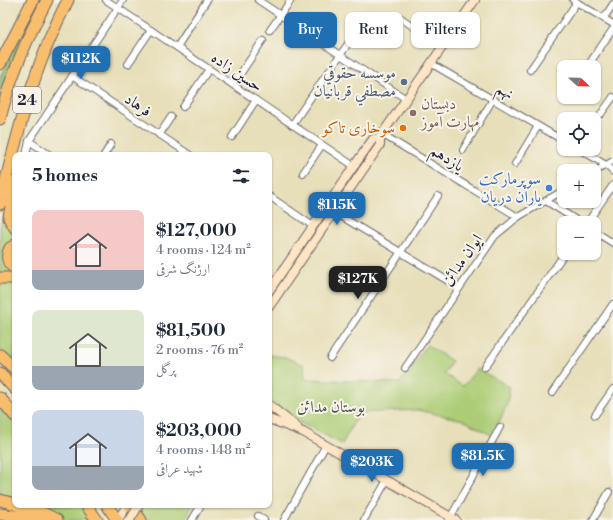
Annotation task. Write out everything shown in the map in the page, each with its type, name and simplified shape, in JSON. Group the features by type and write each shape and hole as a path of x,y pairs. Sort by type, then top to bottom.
{"highway":[{"path":"0,49 32,0"},
{"path":"0,64 32,0"},
{"name":"24","path":"0,120 18,63 32,29 47,0"},
{"name":"24","path":"14,152 37,67 68,0"},
{"path":"19,152 26,104"},
{"name":"24","path":"0,204 12,158"},
{"path":"12,200 9,218 12,223"},
{"path":"12,247 10,248 7,257 12,266"},
{"path":"0,278 12,278"},
{"path":"0,355 12,366"},
{"path":"0,373 12,387"},
{"path":"0,398 12,412"},
{"path":"0,500 12,504"},
{"path":"26,508 43,513 58,520"},
{"path":"88,508 97,520"},
{"path":"109,508 118,520"},
{"path":"131,508 141,520"},
{"path":"0,514 44,520"}],"main road":[{"path":"467,12 475,0"},
{"path":"272,303 380,145 381,136 443,48"},
{"path":"272,287 373,139 381,136"},
{"path":"272,407 303,432"},
{"path":"272,420 303,432 452,519"},
{"path":"118,520 126,508"},
{"path":"130,520 138,508"}],"street":[{"name":"حسین زاده","path":"106,0 354,166"},
{"path":"27,152 29,141 123,0"},
{"path":"176,47 207,0"},
{"path":"258,0 406,99"},
{"path":"270,30 291,0"},
{"path":"530,70 575,1 613,24"},
{"path":"604,18 613,4"},
{"path":"592,60 613,29"},
{"path":"128,64 151,30"},
{"path":"233,85 263,40"},
{"path":"292,125 345,48"},
{"name":"نهم","path":"432,64 557,136"},
{"path":"183,107 209,69"},
{"name":"فرهاد","path":"72,76 183,152"},
{"path":"601,114 613,97"},
{"path":"462,150 493,99"},
{"path":"232,137 256,100"},
{"path":"159,135 171,117"},
{"path":"515,164 538,126"},
{"name":"یازدهم","path":"381,136 518,217"},
{"path":"29,141 46,152"},
{"path":"106,152 111,144"},
{"path":"303,173 322,145"},
{"path":"591,156 606,165 613,172"},
{"path":"601,168 613,161"},
{"path":"591,216 613,185"},
{"name":"ایوان مدائن","path":"405,368 458,287 495,236 518,217 557,194"},
{"path":"330,358 438,196"},
{"path":"272,198 313,226"},
{"path":"546,200 570,216"},
{"path":"339,215 458,287"},
{"path":"601,235 613,243"},
{"path":"485,367 560,260"},
{"path":"552,393 613,304"},
{"path":"595,415 613,389"},
{"path":"452,519 500,427"},
{"path":"284,520 326,445"},
{"path":"364,520 387,480"},
{"path":"593,520 609,492"},
{"path":"192,520 199,508"},
{"path":"258,516 264,520"}],"green space":[{"path":"37,0 43,0 0,106 0,76"},
{"path":"12,175 7,216 12,228 12,242 5,245 3,258 5,263 12,269 12,273 0,275 0,227"},
{"path":"0,280 12,280 12,361 0,350"},
{"name":"بوستان مدائن","path":"427,345 452,361 444,374 463,386 477,369 510,387 507,404 493,436 463,420 417,410 359,413 342,444 289,417 272,404 272,355 285,357 304,365 305,379 400,383"},
{"path":"0,407 12,421 12,501 0,498"},
{"path":"33,508 82,508 92,520 67,520"},
{"path":"142,508 191,508 185,520 145,520 140,511"}],"place":[{"name":"موسسه حقوقي مصطفي قربانيان","path":"404,82"},
{"name":"دبستان مهارت آموز","path":"413,113"},
{"name":"سوخاری تاکو","path":"403,128"},
{"name":"سوپرمارکت یاران دریان","path":"549,188"}]}
